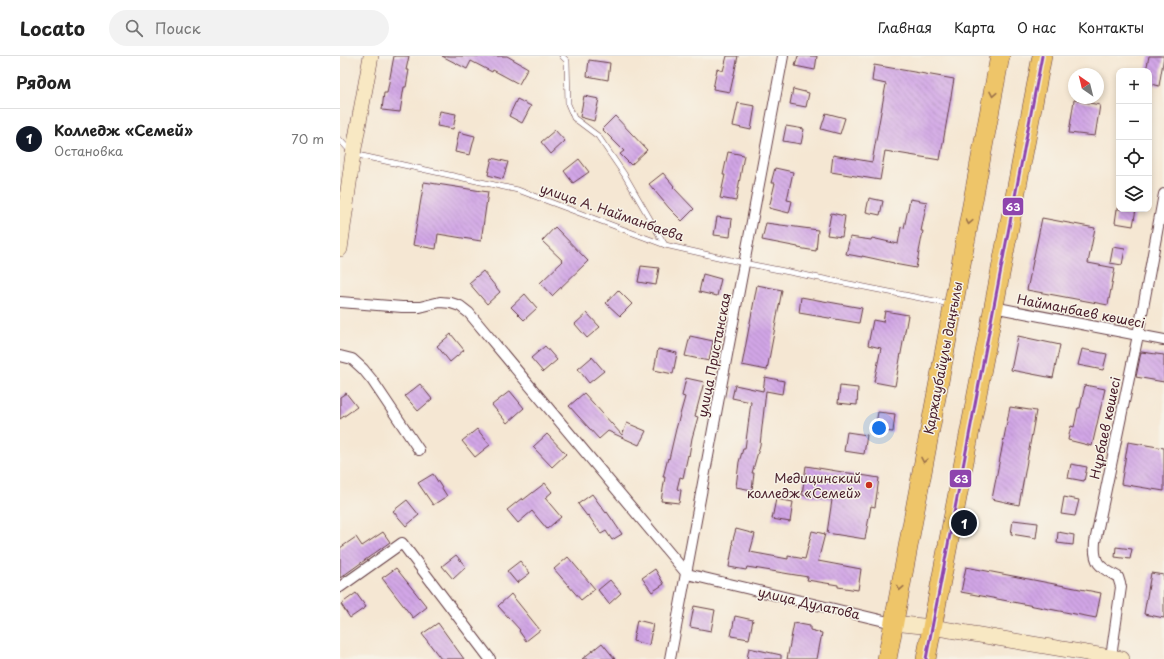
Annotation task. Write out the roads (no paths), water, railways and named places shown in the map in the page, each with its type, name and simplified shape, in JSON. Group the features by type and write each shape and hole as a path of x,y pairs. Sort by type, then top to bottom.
{"highway":[{"name":"Қаржаубайұлы даңғылы","path":"887,659 1000,56"},
{"path":"926,659 1042,56"}],"street":[{"path":"340,249 353,154 371,56"},
{"name":"улица Пристанская","path":"670,659 783,56"},
{"name":"Нұрбаев көшесі","path":"1116,658 1121,587 1118,577 1105,570 1096,562 1094,554 1095,542 1138,335 1164,194"},
{"path":"340,302 402,307 420,307 440,302 451,302 460,306 469,313 686,574"},
{"name":"Найманбаев көшесі","path":"993,307 1164,340"},
{"path":"340,356 352,359 363,369 419,450"},
{"path":"340,588 402,543 490,659"},
{"name":"улица Дулатова","path":"686,574 893,623 932,627 1081,655 1116,658"}],"lane":[{"path":"562,56 567,61 568,104 574,118 598,136 624,174 665,245"},
{"path":"340,140 353,154"},
{"name":"улица А. Найманбаева","path":"353,154 518,190 665,245 744,263 953,305"}],"place":[{"name":"Медицинский колледж «Семей»","path":"869,485"},
{"name":"Колледж «Семей»","path":"964,523"}]}
